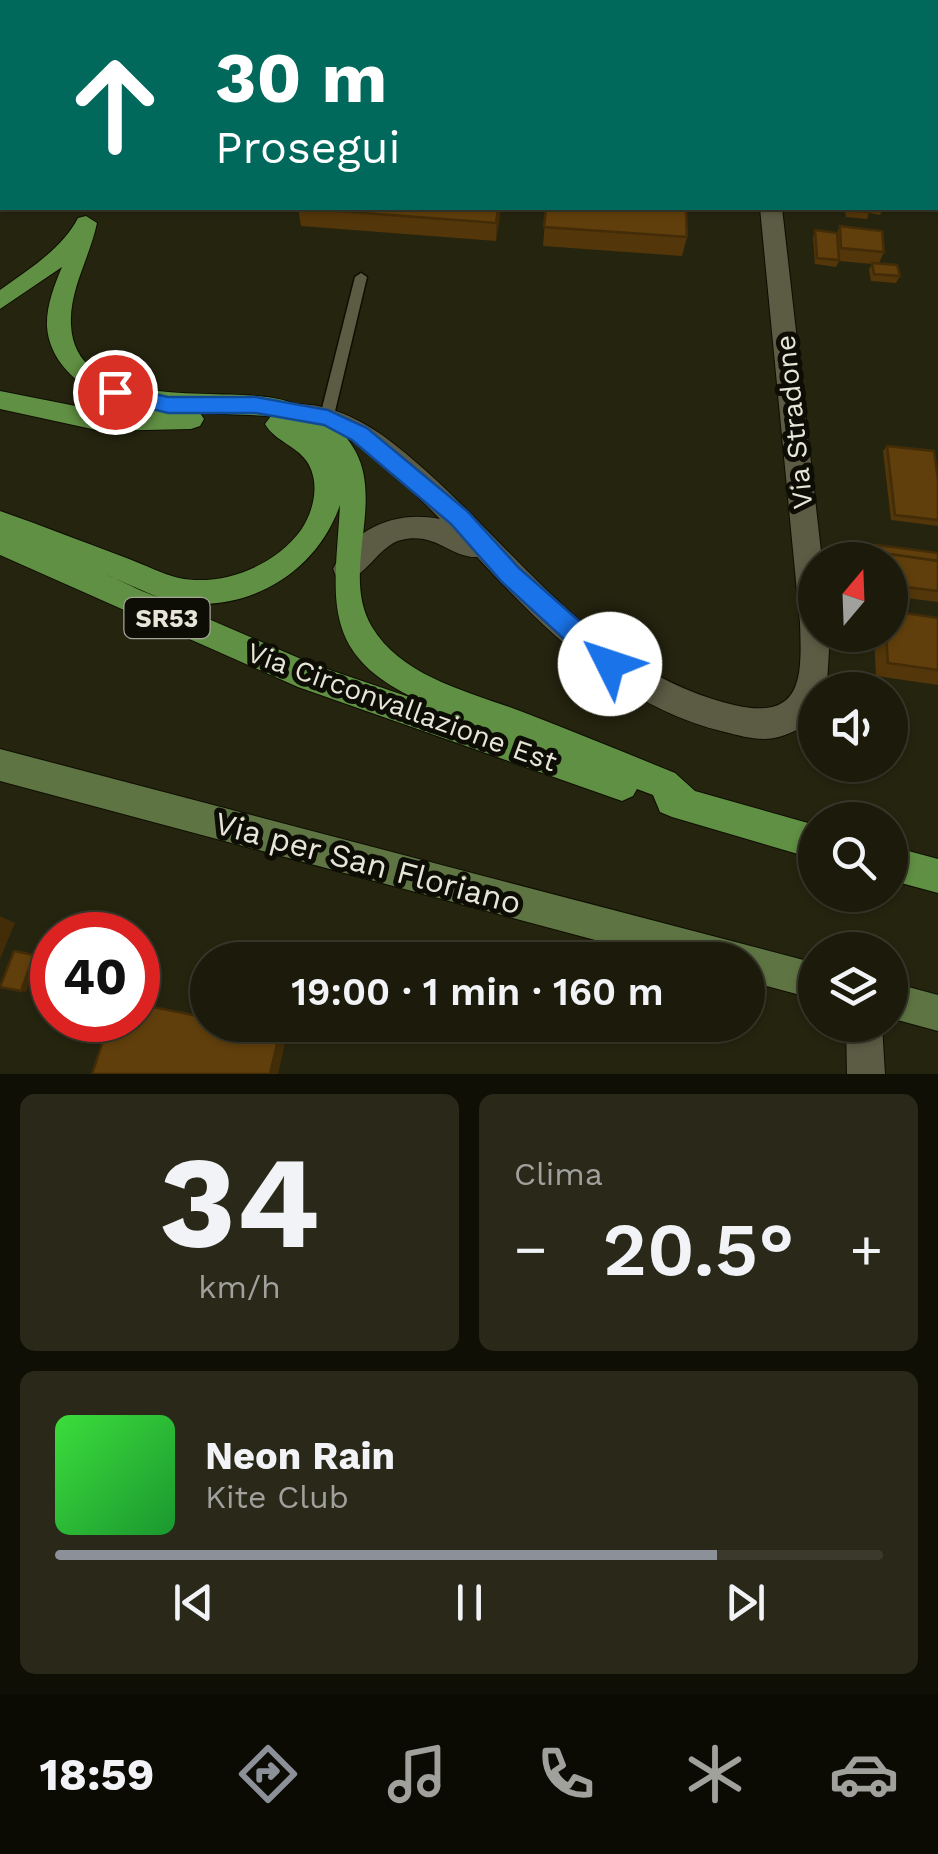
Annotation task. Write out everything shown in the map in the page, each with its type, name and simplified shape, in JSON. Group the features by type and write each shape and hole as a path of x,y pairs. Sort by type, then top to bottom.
{"main road":[{"path":"0,301 57,261 89,216"},
{"path":"89,216 59,322 68,355 87,376 106,389 154,403 246,404 291,414 320,431 344,459 354,492 348,602 359,631 400,677 430,694 664,784 687,806"},
{"path":"0,400 118,422 258,418 320,431"},
{"path":"0,522 168,588 206,592 234,587 284,564 319,527 328,505 329,483 321,462 320,431"},
{"name":"Via Circonvallazione Est","path":"0,542 309,677 687,806 798,837"},
{"name":"Via per San Floriano","path":"0,765 669,942"},
{"path":"908,868 938,876"},
{"path":"765,967 798,976"},
{"path":"908,1005 938,1013"}],"street":[{"name":"Via Stradone","path":"511,575 610,664 694,708 735,722 762,726 794,718 806,704 812,686 814,642 772,210"},
{"path":"320,431 360,434 459,518 511,575"},
{"path":"348,569 377,536 400,527 423,525 456,536 511,575"},
{"path":"865,1042 866,1074"}],"lane":[{"path":"320,431 361,277"}],"building":[{"path":"324,210 498,210 496,223"},
{"path":"546,210 686,210 687,237 544,227"},
{"path":"840,226 882,231 884,252 841,248"},
{"path":"815,230 837,233 839,260 817,258"},
{"path":"872,263 897,265 900,276 874,274"},
{"path":"887,446 934,451 938,520 895,515"},
{"path":"908,549 938,553 938,561 908,557"},
{"path":"908,557 938,561 938,591 908,587"},
{"path":"908,614 938,618 938,670 888,663 887,652 908,652"},
{"path":"14,951 30,954 21,991 0,987"},
{"path":"160,1008 190,1014 190,1042 277,1042 270,1074 92,1074 103,1042 160,1042"}],"route":[{"path":"115,392 168,405 274,408 328,418 360,434 459,518 511,575 610,664"}]}
